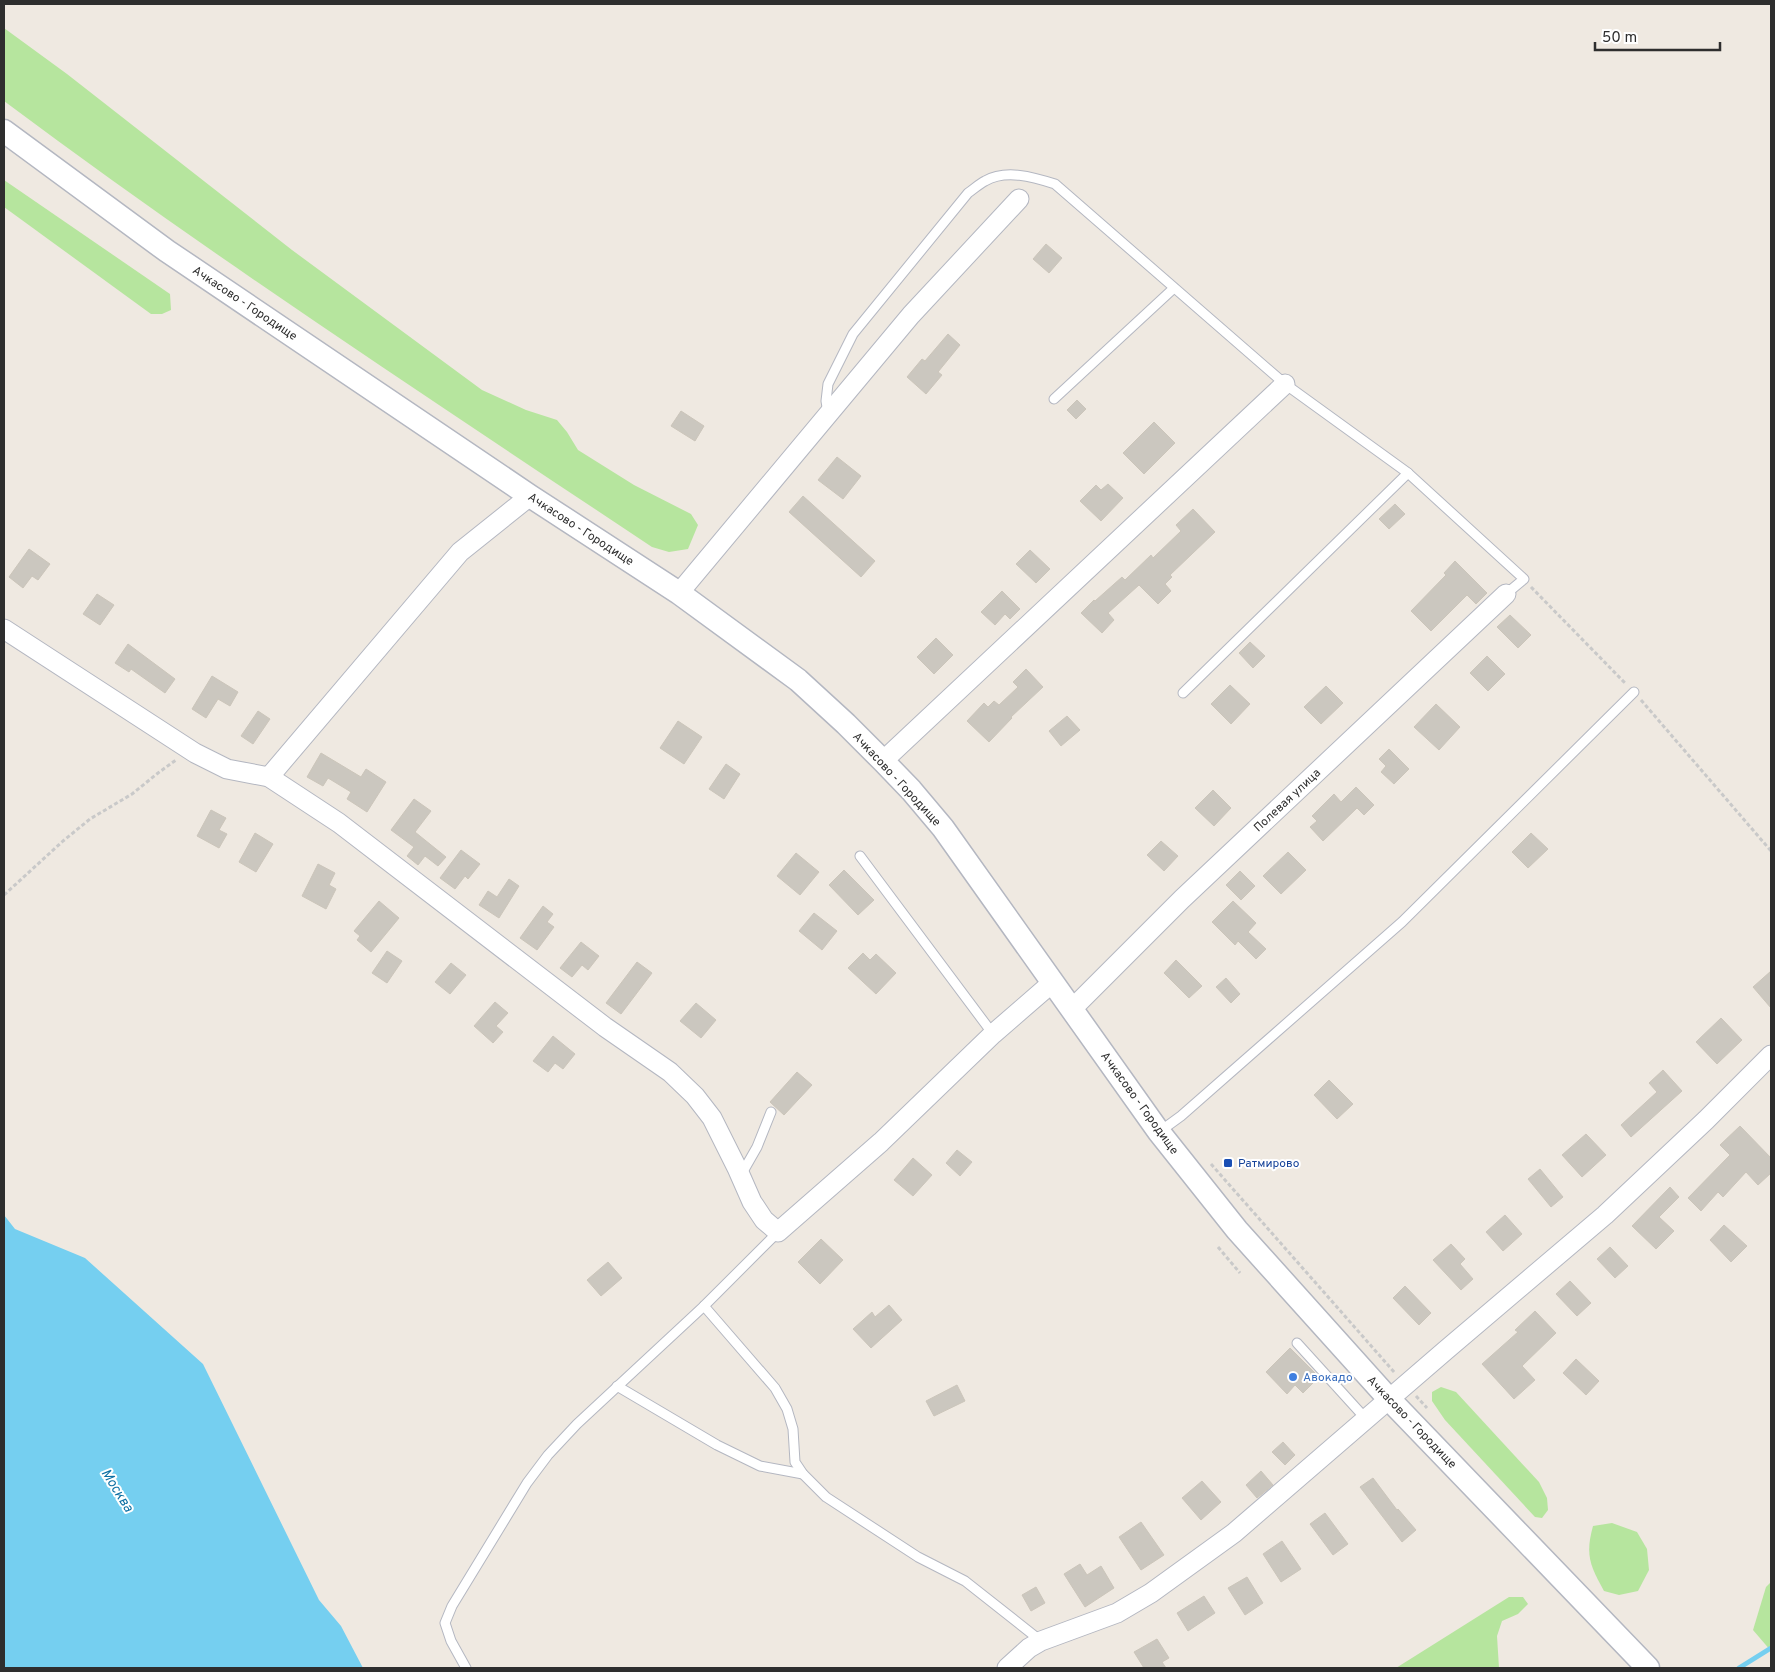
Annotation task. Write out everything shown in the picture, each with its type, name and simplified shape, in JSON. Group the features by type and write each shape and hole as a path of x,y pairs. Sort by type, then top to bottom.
{"street":[{"name":"Ачкасово - Городище","path":"4,131 167,251 530,496 678,593 798,680 846,724 911,790 943,828 1159,1132 1237,1230 1398,1392 1648,1668"},
{"path":"678,593 911,315 1019,199"},
{"path":"883,761 1285,384"},
{"path":"270,777 460,552 530,496"},
{"name":"Полевая улица","path":"1072,1009 1182,899 1506,594"},
{"path":"4,629 195,754 227,769 270,777 339,823 605,1027 670,1072 695,1096 712,1118 752,1202 764,1220 778,1232 881,1142 993,1034 1053,982"},
{"path":"1007,1668 1029,1648 1041,1641 1117,1613 1151,1594 1234,1533 1606,1215 1706,1120 1771,1054"}],"lane":[{"path":"828,414 826,401 828,384 853,334 968,193 986,180 1004,175 1030,176 1055,184 1285,384 1408,473 1524,579 1506,594"},
{"path":"1054,399 1174,288"},
{"path":"1183,693 1408,473"},
{"path":"1159,1132 1181,1116 1402,922 1634,692"},
{"path":"860,856 993,1034"},
{"path":"741,1176 757,1147 771,1112"},
{"path":"466,1668 451,1641 446,1623 452,1606 527,1483 548,1454 617,1386 704,1306 778,1232"},
{"path":"704,1306 776,1388 787,1408 793,1429 795,1462 826,1497 918,1557 966,1581 1041,1641"},
{"path":"1297,1343 1366,1419"},
{"path":"617,1386 717,1445 760,1466 804,1474"}],"path":[{"path":"1524,579 1634,692 1771,850"},
{"path":"4,895 90,819 132,794 175,761 195,754"},
{"path":"1206,1158 1398,1392 1432,1414"},
{"path":"1218,1247 1240,1273"}],"green space":[{"path":"4,28 67,74 292,250 482,390 526,410 557,420 578,450 634,485 691,514 698,525 688,549 669,552 652,547 244,273 4,101"},
{"path":"4,180 170,294 171,310 162,314 151,314 4,207"},
{"path":"1441,1387 1456,1392 1539,1482 1547,1498 1548,1510 1542,1518 1535,1517 1445,1420 1432,1401 1432,1392"},
{"path":"1612,1523 1637,1532 1647,1549 1649,1570 1638,1591 1619,1595 1604,1591 1592,1567 1589,1545 1593,1526"},
{"path":"1771,1582 1771,1651 1753,1630 1766,1587"},
{"path":"1509,1597 1523,1597 1528,1604 1518,1614 1502,1621 1497,1636 1499,1668 1396,1668"}],"water":[{"name":"Москва","path":"4,1215 15,1229 85,1258 203,1364 319,1600 341,1626 363,1668 4,1668"}],"building":[{"path":"1046,244 1062,258 1049,273 1033,259"},
{"path":"948,334 960,345 938,372 942,375 926,394 907,377 922,359 925,361"},
{"path":"1077,400 1086,409 1076,419 1067,410"},
{"path":"681,411 704,426 695,441 671,426"},
{"path":"1154,422 1175,443 1144,474 1123,453"},
{"path":"837,457 861,476 843,499 818,480"},
{"path":"1108,484 1123,498 1101,521 1080,501 1096,485 1101,490"},
{"path":"803,496 875,561 861,577 789,512"},
{"path":"1395,504 1405,514 1389,529 1379,519"},
{"path":"1193,509 1215,532 1170,575 1172,577 1165,584 1171,591 1158,604 1139,585 1108,613 1114,620 1102,633 1081,613 1122,577 1125,580 1151,555 1153,558 1181,531 1176,525"},
{"path":"29,549 50,564 38,580 32,576 23,588 9,577"},
{"path":"1030,550 1050,569 1036,583 1016,564"},
{"path":"1455,561 1487,593 1476,604 1467,595 1431,631 1411,611 1446,575 1444,573"},
{"path":"1002,591 1020,609 1010,619 1005,614 995,625 981,612"},
{"path":"97,594 114,605 100,625 83,614"},
{"path":"1510,615 1531,635 1518,648 1497,627"},
{"path":"936,638 953,655 934,674 917,657"},
{"path":"1250,642 1265,656 1253,668 1239,653"},
{"path":"128,644 175,679 165,693 131,669 129,672 115,663"},
{"path":"1487,656 1505,674 1488,691 1470,673"},
{"path":"1026,669 1043,687 1011,717 989,742 967,721 984,703 988,707 994,701 999,705 1018,687 1013,682"},
{"path":"212,676 238,692 230,706 218,699 206,718 192,709"},
{"path":"1230,685 1250,704 1231,724 1211,704"},
{"path":"1326,686 1343,703 1321,724 1304,707"},
{"path":"1436,704 1460,727 1439,750 1414,727"},
{"path":"258,711 270,719 253,744 241,736"},
{"path":"1067,716 1080,730 1061,746 1049,731"},
{"path":"678,721 702,737 684,764 660,748"},
{"path":"1389,749 1409,769 1394,784 1381,772 1386,766 1379,759"},
{"path":"321,753 361,777 366,769 386,782 367,812 347,799 351,792 328,778 323,786 307,777"},
{"path":"726,764 740,774 724,799 709,789"},
{"path":"1356,787 1374,805 1364,815 1357,808 1323,841 1310,827 1317,821 1312,816 1334,794 1341,802"},
{"path":"1213,790 1231,808 1214,826 1195,808"},
{"path":"414,799 431,811 415,832 446,857 438,866 425,856 418,865 407,856 414,847 391,830"},
{"path":"211,810 226,818 219,830 227,834 219,848 197,836"},
{"path":"255,833 273,844 256,872 239,862"},
{"path":"1531,833 1548,849 1528,868 1512,852"},
{"path":"1161,841 1178,856 1164,871 1147,855"},
{"path":"461,850 480,864 468,879 465,876 455,889 440,878"},
{"path":"1288,852 1306,870 1281,894 1263,876"},
{"path":"796,853 819,872 800,895 777,876"},
{"path":"318,864 335,873 329,885 336,889 326,909 302,896"},
{"path":"844,870 874,900 858,915 829,885"},
{"path":"1240,871 1255,886 1241,900 1226,885"},
{"path":"509,879 519,886 499,918 479,905 488,891 497,897"},
{"path":"379,901 399,918 371,952 357,940 360,936 354,931"},
{"path":"1233,901 1256,923 1248,932 1266,949 1256,959 1238,941 1235,945 1212,922"},
{"path":"543,906 553,914 547,922 554,927 537,950 520,938"},
{"path":"814,913 837,931 822,950 799,931"},
{"path":"581,942 599,956 588,970 582,965 572,977 560,968"},
{"path":"387,951 402,961 387,983 372,973"},
{"path":"863,953 870,960 876,954 896,973 876,994 848,968"},
{"path":"1176,960 1202,986 1189,998 1164,973"},
{"path":"637,962 652,973 621,1014 606,1003"},
{"path":"451,963 466,975 450,994 435,982"},
{"path":"1771,971 1771,1008 1753,987"},
{"path":"1226,978 1240,994 1231,1003 1216,987"},
{"path":"495,1002 508,1013 496,1026 503,1032 493,1043 474,1026"},
{"path":"696,1003 716,1020 701,1038 680,1021"},
{"path":"1721,1018 1742,1040 1717,1064 1696,1042"},
{"path":"553,1036 575,1054 563,1069 555,1063 548,1072 533,1061"},
{"path":"1663,1070 1682,1091 1631,1137 1621,1125 1657,1092 1649,1083"},
{"path":"797,1072 812,1085 784,1115 770,1102"},
{"path":"1329,1080 1353,1104 1337,1119 1314,1095"},
{"path":"1740,1126 1771,1158 1771,1173 1758,1185 1746,1172 1723,1197 1718,1192 1701,1211 1688,1198 1730,1155 1720,1145"},
{"path":"1586,1134 1606,1155 1582,1177 1562,1155"},
{"path":"957,1150 972,1162 960,1176 946,1163"},
{"path":"913,1158 932,1175 913,1196 894,1180"},
{"path":"1540,1169 1563,1197 1551,1207 1528,1179"},
{"path":"1670,1187 1679,1197 1659,1217 1674,1231 1656,1249 1632,1226"},
{"path":"1505,1215 1522,1234 1503,1251 1486,1232"},
{"path":"1724,1225 1747,1246 1731,1262 1710,1240"},
{"path":"821,1239 843,1260 820,1284 798,1262"},
{"path":"1451,1244 1465,1259 1460,1264 1473,1279 1461,1290 1433,1260"},
{"path":"1610,1247 1628,1266 1615,1278 1597,1259"},
{"path":"608,1262 622,1278 601,1296 587,1280"},
{"path":"1570,1281 1591,1303 1577,1316 1556,1294"},
{"path":"1405,1286 1431,1313 1419,1325 1393,1298"},
{"path":"889,1305 902,1320 871,1348 853,1329 872,1312 875,1317"},
{"path":"1535,1311 1556,1333 1522,1366 1535,1380 1514,1399 1482,1364 1518,1332 1515,1330"},
{"path":"1290,1348 1319,1377 1303,1393 1295,1385 1287,1394 1266,1372"},
{"path":"1576,1359 1599,1381 1586,1395 1563,1373"},
{"path":"957,1385 965,1401 934,1416 926,1401"},
{"path":"1283,1442 1295,1455 1285,1465 1272,1452"},
{"path":"1261,1471 1273,1485 1257,1498 1246,1485"},
{"path":"1373,1478 1397,1510 1416,1530 1402,1542 1360,1487"},
{"path":"1202,1481 1221,1502 1201,1520 1182,1498"},
{"path":"1325,1513 1348,1544 1333,1555 1310,1524"},
{"path":"1141,1522 1164,1555 1141,1570 1119,1537"},
{"path":"1282,1541 1301,1569 1281,1582 1263,1554"},
{"path":"1080,1564 1087,1575 1101,1566 1114,1588 1085,1607 1064,1574"},
{"path":"1247,1577 1263,1603 1245,1615 1228,1588"},
{"path":"1036,1587 1045,1603 1031,1611 1022,1595"},
{"path":"1204,1596 1215,1613 1188,1631 1177,1613"},
{"path":"1157,1639 1169,1658 1162,1662 1166,1668 1144,1668 1134,1652"}],"waterway":[{"path":"1739,1668 1771,1648"}],"place":[{"name":"Ратмирово","path":"1228,1163"},
{"name":"Авокадо","path":"1293,1377"}]}
